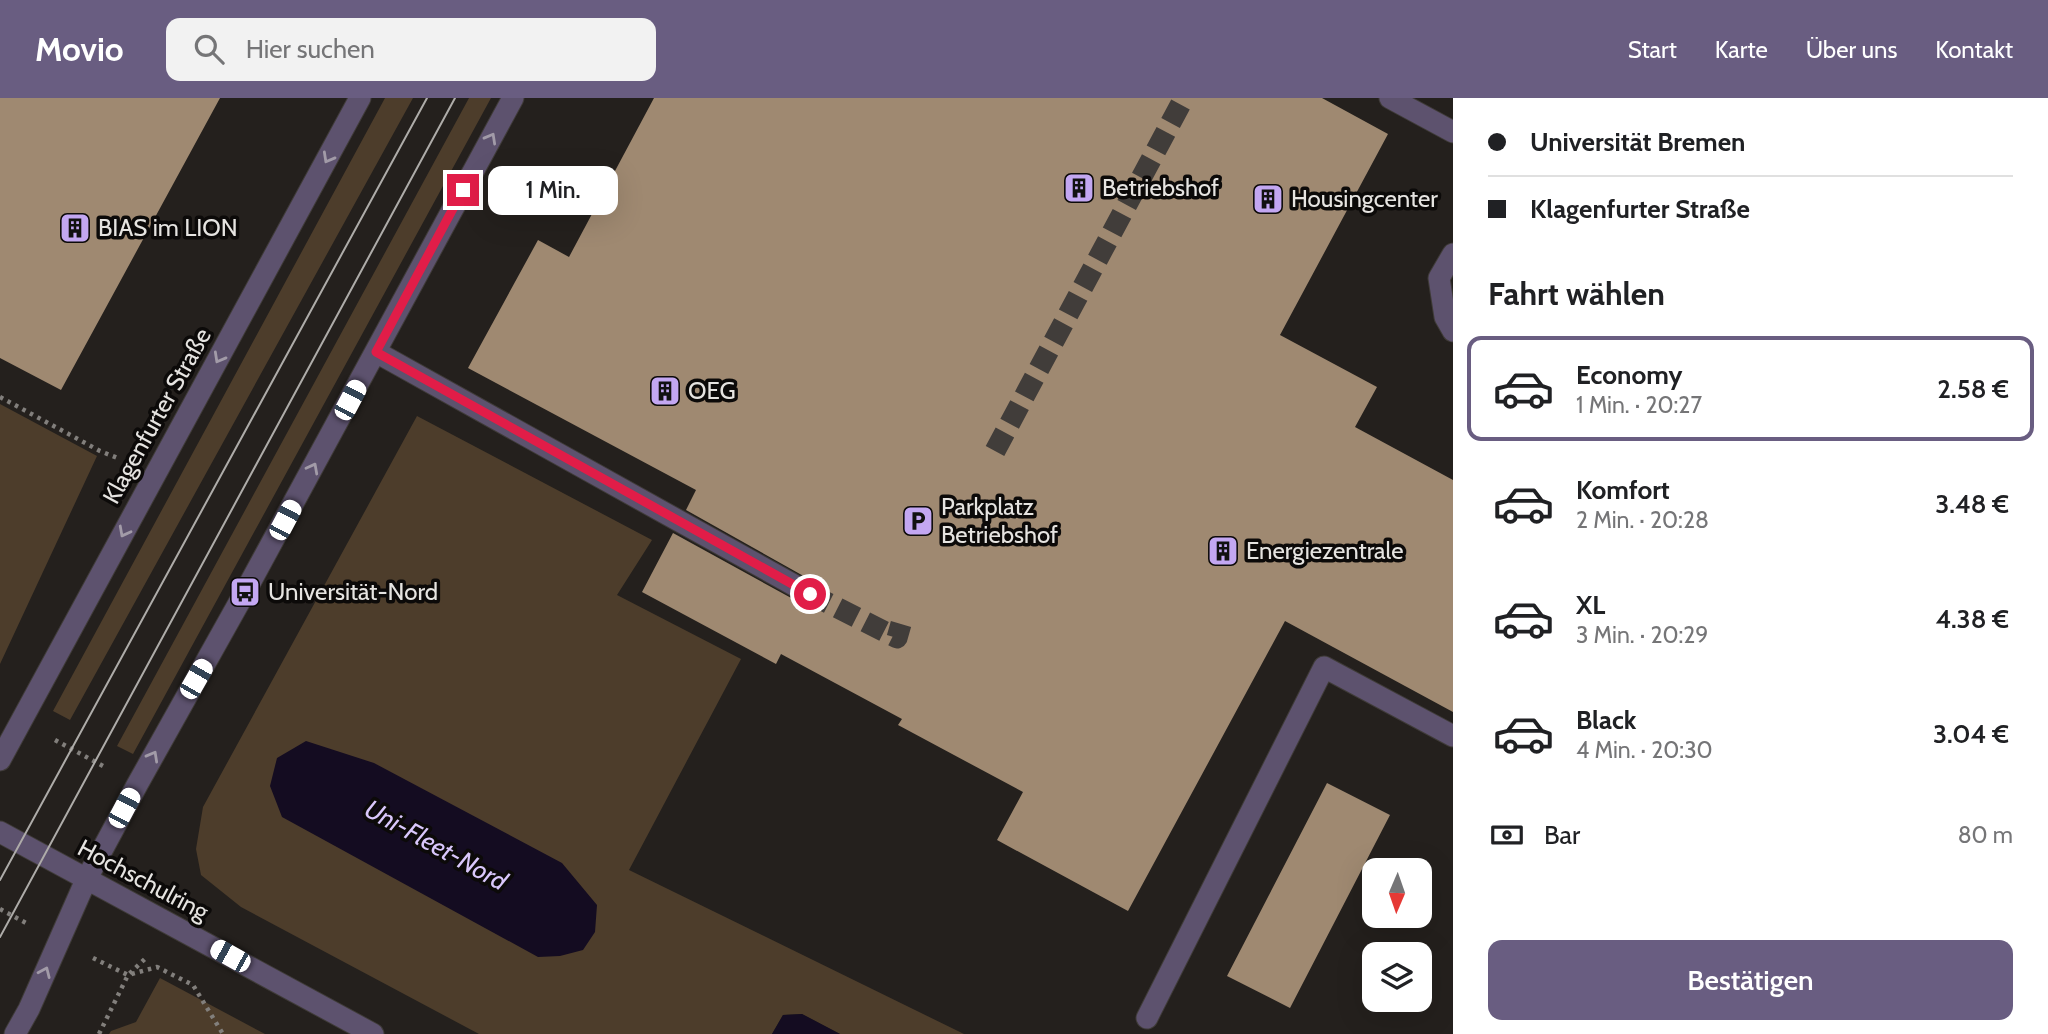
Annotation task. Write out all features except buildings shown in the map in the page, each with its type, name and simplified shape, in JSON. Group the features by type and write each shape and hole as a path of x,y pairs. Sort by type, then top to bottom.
{"street":[{"name":"Klagenfurter Straße","path":"0,760 360,98"},
{"path":"15,1034 29,1009 86,880 246,592 513,98"},
{"path":"1390,98 1453,132"},
{"path":"1453,254 1439,278 1445,317 1453,331"},
{"path":"376,352 810,594"},
{"path":"1147,1018 1324,667 1453,736"},
{"name":"Hochschulring","path":"0,832 373,1034"}],"path":[{"path":"0,397 100,451 157,472"},
{"path":"21,721 137,785"},
{"path":"99,1034 128,975 178,928"},
{"path":"157,967 193,985 223,1034"}],"shaded area":[{"path":"385,98 413,98 70,720 53,711"},
{"path":"469,98 491,98 133,754 117,746"},
{"path":"0,404 97,456 0,664"},
{"path":"417,416 652,540 617,595 741,659 629,870 964,1034 840,1034 802,1014 783,1015 772,1034 479,1034 241,907 201,875 196,849 203,807"},
{"path":"160,978 265,1034 109,1034 136,1022"}],"water":[{"name":"Uni-Fleet-Nord","path":"306,741 374,763 562,863 597,905 595,932 583,950 560,956 538,957 282,817 270,786 277,758"},
{"path":"802,1014 840,1034 772,1034 783,1015"}],"tunnel":[{"path":"995,451 1184,98"},
{"path":"810,594 897,638 901,624"}],"tram line":[{"path":"0,880 427,98"},
{"path":"0,937 455,98"}],"place":[{"name":"Betriebshof","path":"1079,188"},
{"name":"Housingcenter","path":"1268,199"},
{"name":"BIAS im LION","path":"75,228"},
{"name":"OEG","path":"665,391"},
{"name":"Parkplatz Betriebshof","path":"918,521"},
{"name":"Energiezentrale","path":"1223,551"},
{"name":"Universität-Nord","path":"245,592"}],"route":[{"path":"463,190 376,352 810,594"}]}
